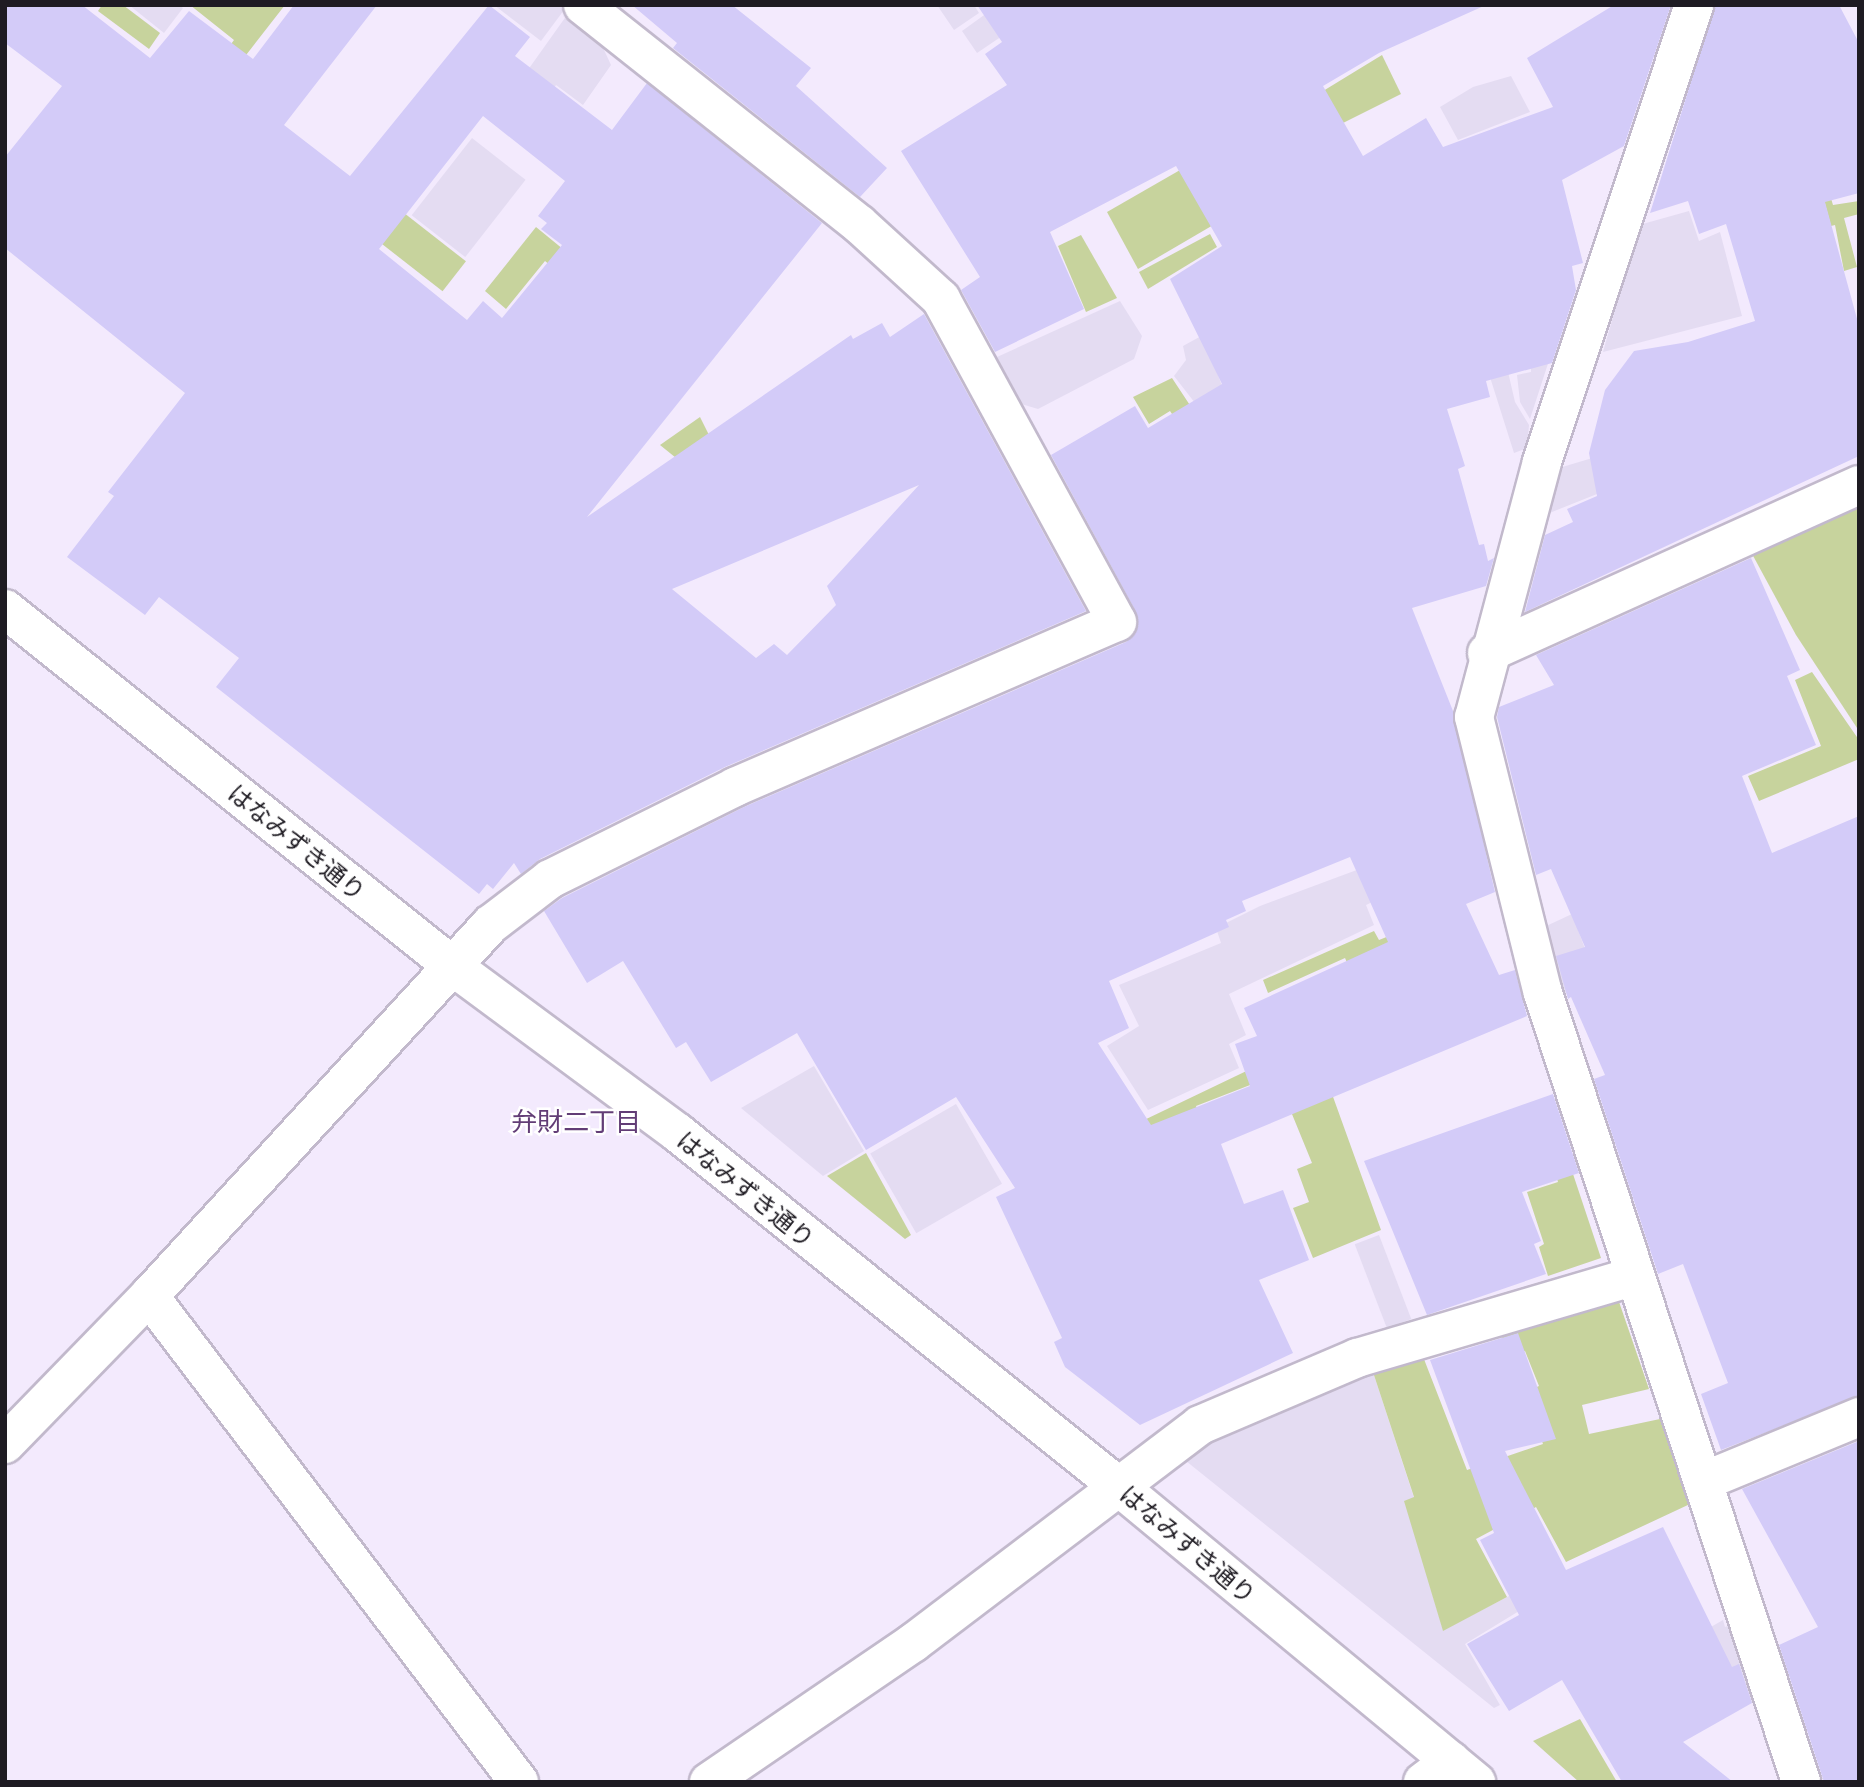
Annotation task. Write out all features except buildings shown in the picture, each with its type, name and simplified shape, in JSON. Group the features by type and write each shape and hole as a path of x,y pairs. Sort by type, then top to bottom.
{"street":[{"path":"5,1444 149,1296 455,968 491,924 550,879 734,787 1117,622 942,299 859,224 583,5"},
{"path":"1694,5 1542,462 1487,653 1474,717 1501,838 1543,993 1633,1278 1704,1481 1801,1782"},
{"path":"1487,653 1859,485"},
{"name":"はなみずき通り","path":"7,615 455,968 677,1133 1118,1486 1450,1775"},
{"path":"709,1782 913,1643 1200,1425 1357,1358 1633,1278"},
{"path":"149,1296 519,1782"},
{"path":"1704,1481 1859,1417"}],"shaded area":[{"path":"129,5 179,5 183,8 164,33"},
{"path":"494,5 558,5 564,10 541,41"},
{"path":"937,5 974,5 979,13 954,30"},
{"path":"998,5 1045,7 977,53 962,31"},
{"path":"567,15 598,37 611,65 583,105 556,85 551,93 525,74"},
{"path":"1511,76 1530,112 1458,140 1440,107 1473,87"},
{"path":"472,138 526,180 465,257 412,215"},
{"path":"1689,211 1699,241 1720,232 1742,316 1603,352 1639,225"},
{"path":"1482,260 1515,402 1529,425 1527,448 1514,453 1483,355"},
{"path":"1120,301 1142,336 1134,359 1038,409 1018,403 997,357"},
{"path":"1203,335 1228,402 1202,412 1174,376 1186,360 1183,346"},
{"path":"1556,339 1530,419 1520,402 1517,375 1531,372 1530,345"},
{"path":"1619,450 1602,492 1547,514 1559,468"},
{"path":"1467,829 1476,853 1366,905 1374,925 1229,994 1246,1035 1229,1044 1239,1068 1148,1110 1107,1046 1139,1026 1119,985 1221,943 1216,928 1260,906"},
{"path":"1572,914 1597,981 1563,995 1542,928"},
{"path":"814,1066 864,1151 823,1176 741,1108"},
{"path":"956,1104 1002,1184 916,1233 870,1154"},
{"path":"1379,1235 1411,1319 1387,1328 1355,1244"},
{"path":"1372,1369 1414,1498 1405,1501 1443,1630 1515,1593 1524,1608 1465,1644 1500,1705 1494,1708 1181,1457 1239,1423"},
{"path":"1723,1620 1725,1627 1733,1624 1757,1701 1751,1703 1697,1635"}],"green space":[{"path":"102,5 123,5 160,33 149,49 98,11"},
{"path":"190,5 285,5 229,77 215,66 234,40"},
{"path":"1382,55 1401,94 1329,130 1310,99"},
{"path":"1194,162 1244,207 1138,269 1107,212"},
{"path":"358,177 466,261 443,291 335,207"},
{"path":"1826,182 1833,205 1859,201 1859,214 1844,218 1857,267 1844,271 1835,225 1831,226 1824,200"},
{"path":"536,227 641,313 618,321 545,261 506,309 485,291"},
{"path":"1210,234 1217,247 1148,289 1139,272"},
{"path":"1081,235 1117,298 1086,312 1058,246"},
{"path":"1172,378 1205,428 1190,441 1170,411 1149,424 1133,397"},
{"path":"700,417 727,471 686,466 660,445"},
{"path":"1859,501 1859,731 1796,635 1751,552"},
{"path":"1812,672 1859,740 1859,759 1759,801 1748,776 1821,746 1795,680"},
{"path":"1374,931 1379,940 1389,936 1412,988 1367,1008 1345,958 1268,993 1263,980"},
{"path":"1288,1051 1323,1069 1381,1230 1313,1258 1293,1208 1309,1202 1297,1169 1312,1163 1276,1075 1196,1106 1205,1130 1092,1145"},
{"path":"866,1153 911,1235 905,1239 827,1176"},
{"path":"1567,1156 1601,1258 1548,1276 1539,1247 1544,1244 1527,1192 1558,1182 1552,1161"},
{"path":"1617,1296 1649,1389 1582,1405 1589,1434 1660,1419 1690,1504 1566,1562 1536,1507 1476,1539 1507,1597 1443,1631 1404,1501 1414,1497 1372,1369 1422,1354 1467,1470 1543,1444 1524,1393 1539,1386 1525,1351 1509,1356 1501,1334"},
{"path":"1580,1719 1617,1782 1579,1782 1533,1741"}],"district":[{"name":"弁財二丁目","path":"576,1121"}]}
